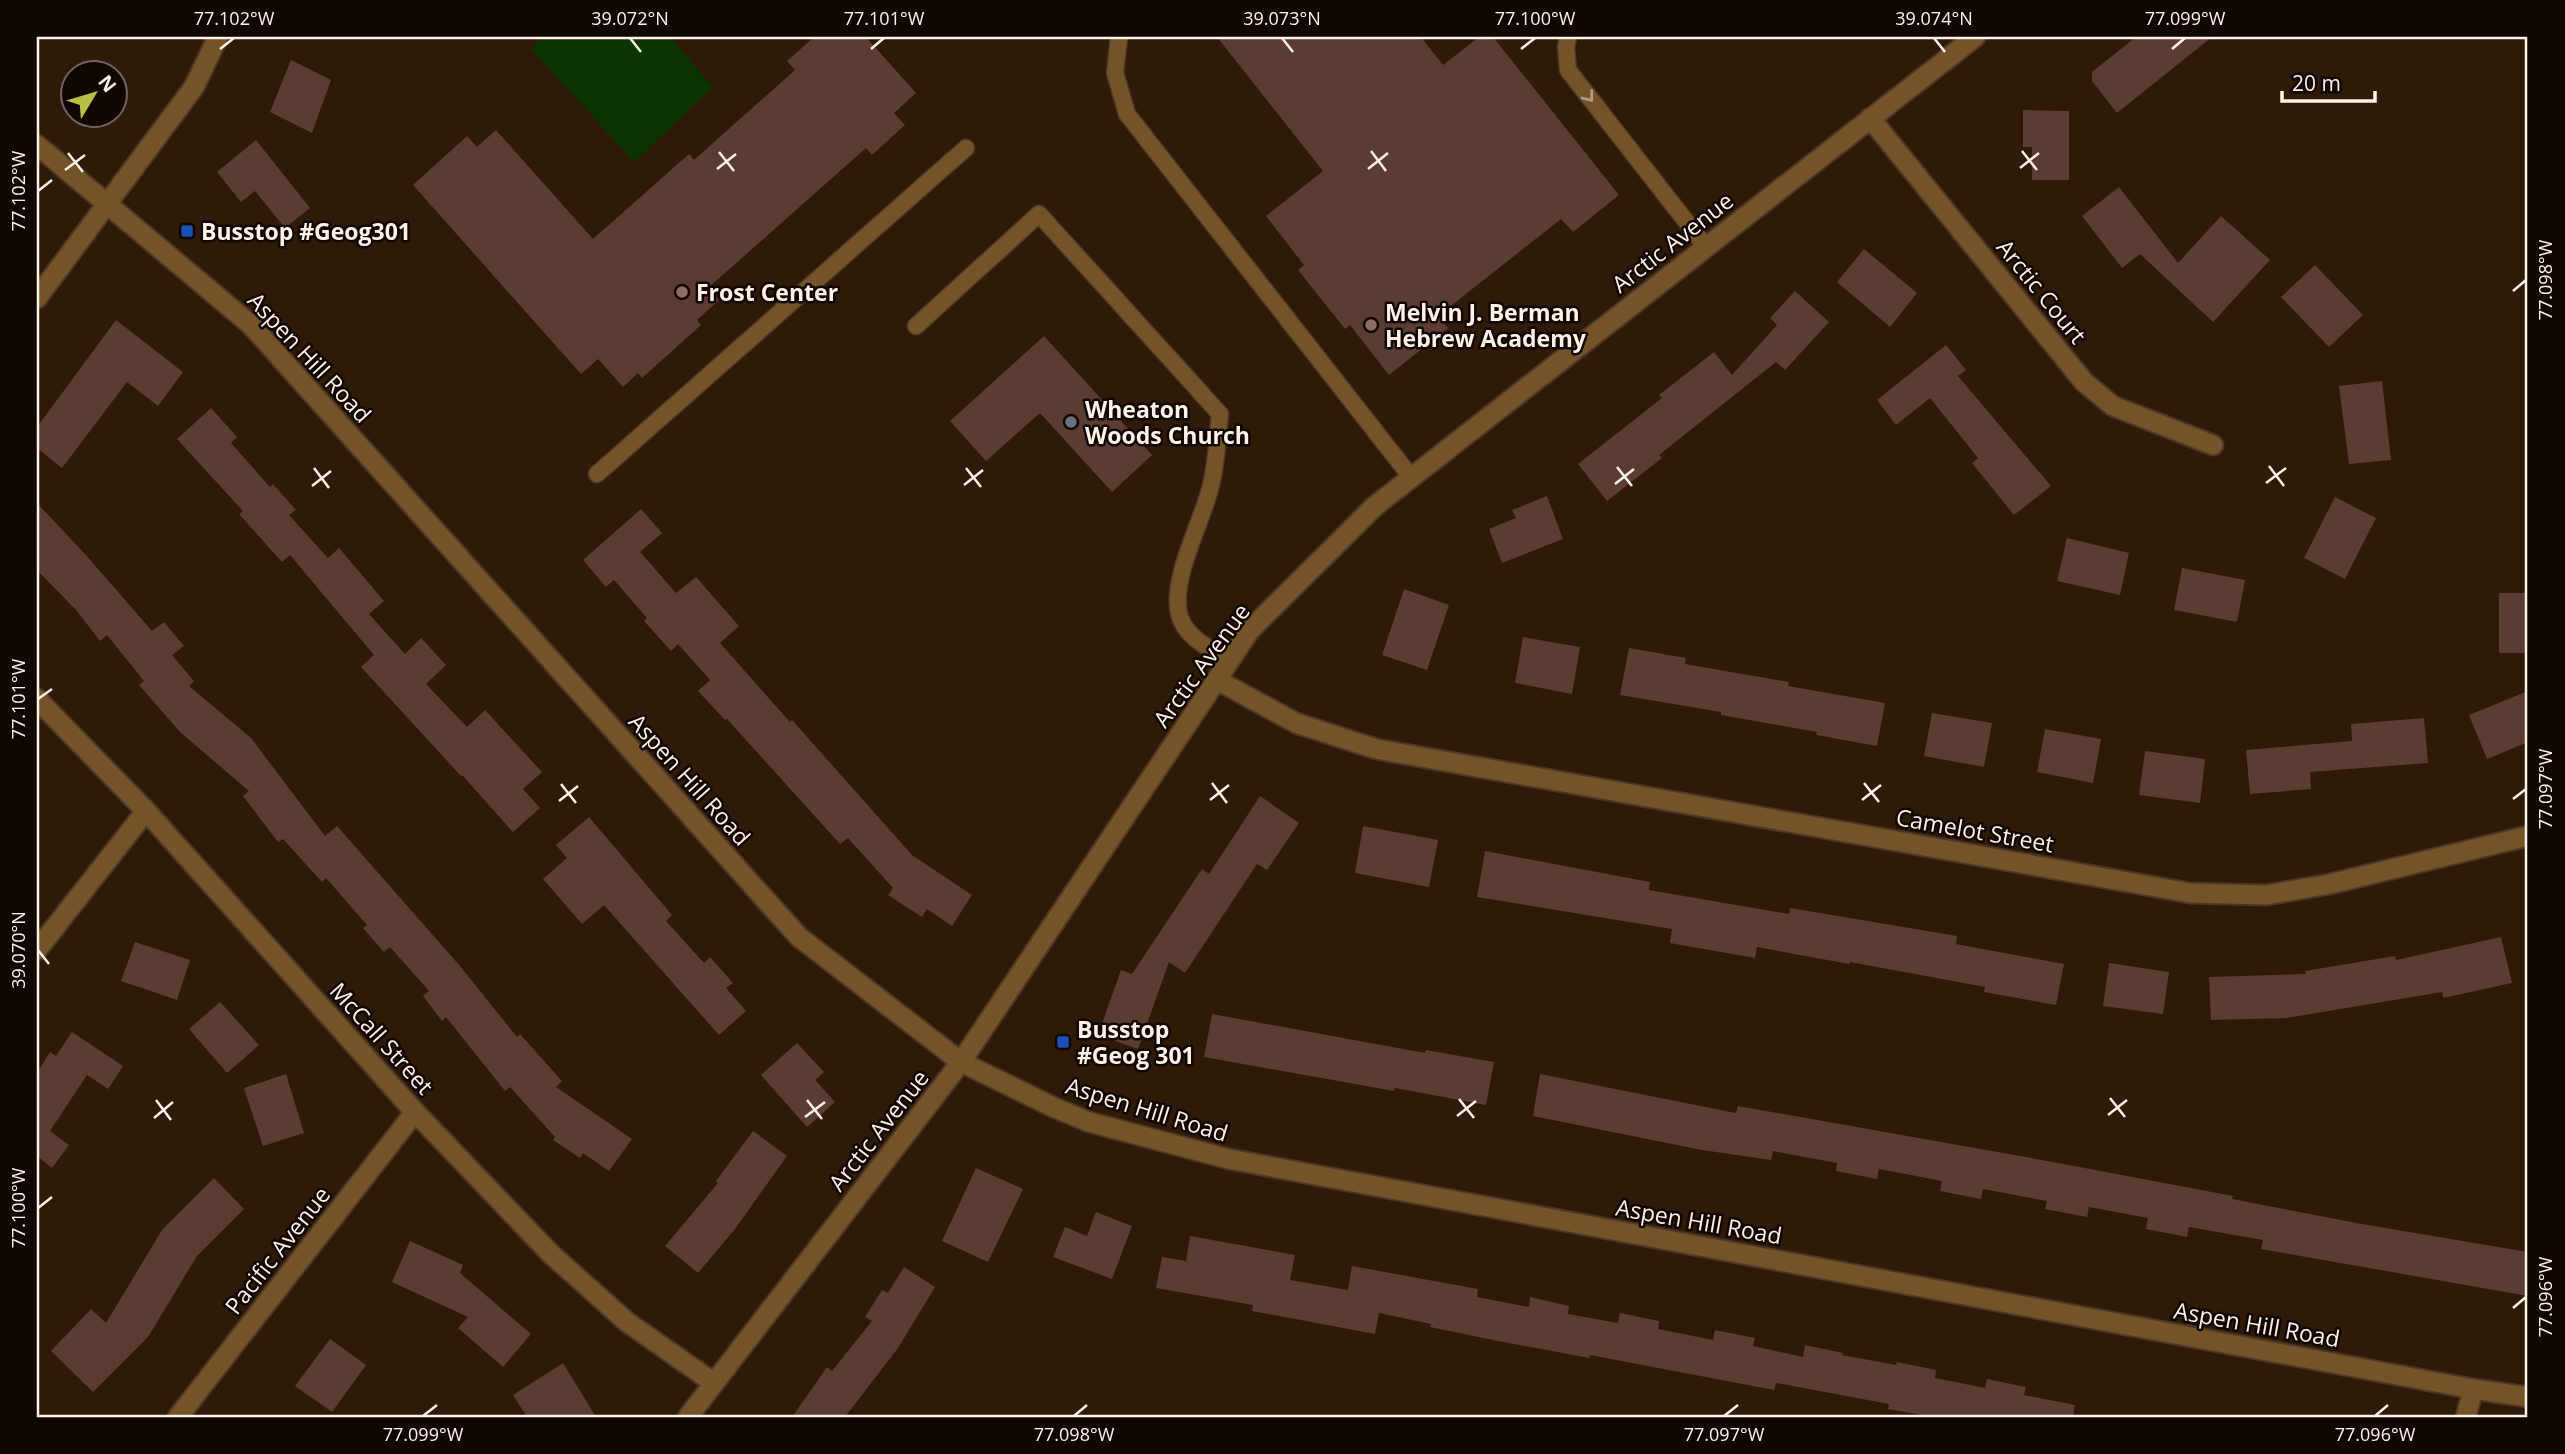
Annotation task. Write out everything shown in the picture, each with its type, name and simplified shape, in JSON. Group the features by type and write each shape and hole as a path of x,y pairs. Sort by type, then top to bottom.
{"street":[{"path":"37,298 194,87 218,37"},
{"name":"Arctic Avenue","path":"688,1417 961,1062 1250,630 1375,506 1970,38"},
{"name":"Arctic Court","path":"1870,118 2084,382 2113,406 2213,445"},
{"name":"Aspen Hill Road","path":"37,145 251,325 799,937 961,1062 1089,1122 1229,1159 2528,1397"},
{"name":"Camelot Street","path":"1217,680 1296,723 1376,749 2190,893 2266,895 2330,884 2528,836"},
{"name":"McCall Street","path":"37,699 146,811 415,1112 570,1271 627,1322 714,1383"},
{"path":"37,950 146,811"},
{"name":"Pacific Avenue","path":"178,1417 415,1112"},
{"path":"2466,1417 2473,1389"}],"lane":[{"path":"1119,37 1115,74 1127,114 1411,477"},
{"path":"1568,37 1568,71 1706,247"},
{"path":"597,474 966,148"},
{"path":"916,326 1039,214 1220,414 1211,488 1186,555 1180,586 1180,615 1191,635 1230,661"}],"green space":[{"path":"542,37 670,37 713,87 634,162 531,49"}],"building":[{"path":"814,37 866,37 916,93 894,113 905,125 872,155 866,148 708,288 719,300 697,320 701,325 642,378 638,373 623,387 598,359 581,374 413,185 467,136 477,147 496,130 593,239 689,154 694,160 795,70 787,61"},
{"path":"1217,37 1421,37 1443,65 1479,37 1493,37 1619,195 1573,232 1561,219 1438,316 1448,328 1389,375 1350,325 1345,329 1298,270 1304,265 1266,216 1323,171"},
{"path":"2136,37 2212,37 2117,113 2092,81 2092,72"},
{"path":"291,60 331,80 312,133 270,112"},
{"path":"2023,110 2069,111 2069,180 2032,180 2032,147 2023,147"},
{"path":"256,140 310,208 285,228 255,191 241,202 217,172"},
{"path":"2119,187 2178,263 2221,216 2270,260 2213,322 2140,254 2122,268 2082,216"},
{"path":"1864,249 1917,293 1890,327 1837,282"},
{"path":"2315,265 2363,315 2329,347 2281,297"},
{"path":"1795,291 1829,322 1785,370 1776,362 1659,455 1662,458 1607,501 1578,464 1662,398 1659,395 1714,352 1732,375 1777,325 1770,318"},
{"path":"116,320 183,372 158,406 127,382 62,468 37,448 37,427"},
{"path":"1044,336 1152,455 1112,492 1040,413 986,461 950,421"},
{"path":"1946,345 1966,370 1958,376 2051,486 2014,515 1972,463 1978,458 1930,398 1896,425 1877,400"},
{"path":"2382,381 2391,460 2349,464 2339,386"},
{"path":"211,408 237,437 231,443 270,487 273,484 296,510 289,515 328,558 339,548 384,601 369,614 405,654 421,638 446,665 426,684 467,727 485,710 542,772 523,789 540,808 513,832 361,667 374,655 290,555 282,562 239,514 243,511 177,439"},
{"path":"1547,496 1563,539 1502,563 1489,529 1516,518 1512,510"},
{"path":"2335,497 2376,518 2345,579 2304,558"},
{"path":"37,503 152,631 164,622 184,646 172,655 194,681 189,686 251,738 325,836 337,826 460,966 517,1037 520,1034 562,1081 556,1087 632,1139 609,1171 583,1153 580,1158 553,1140 555,1137 510,1087 505,1091 446,1017 442,1021 423,996 429,991 390,947 384,952 363,928 367,925 326,878 322,882 283,839 278,842 243,796 249,791 180,732 139,685 144,681 107,635 100,641 76,610 37,570"},
{"path":"641,509 662,533 640,552 676,593 696,577 739,626 720,643 912,855 972,895 952,926 927,909 922,917 888,895 893,888 848,838 840,844 727,719 725,720 698,691 710,680 678,644 671,651 644,621 647,618 614,580 606,587 583,560"},
{"path":"2067,538 2129,553 2120,595 2057,581"},
{"path":"2182,568 2245,580 2237,622 2174,610"},
{"path":"1404,589 1449,605 1427,670 1382,655"},
{"path":"2499,593 2528,593 2528,653 2499,653"},
{"path":"1523,637 1580,647 1572,694 1515,683"},
{"path":"1629,648 1686,658 1685,664 1789,682 1788,686 1885,703 1877,746 1721,715 1721,712 1620,695"},
{"path":"2528,691 2528,742 2487,759 2469,715"},
{"path":"1932,713 1992,723 1984,767 1924,756"},
{"path":"2424,718 2428,763 2310,772 2311,789 2250,794 2246,750 2352,741 2351,724"},
{"path":"2045,729 2101,739 2093,783 2037,772"},
{"path":"2145,751 2205,759 2200,803 2139,795"},
{"path":"1260,796 1299,823 1267,870 1257,864 1185,973 1169,962 1138,1049 1098,1035 1121,970 1132,974 1202,869 1209,874"},
{"path":"589,817 672,915 666,921 704,963 710,957 733,983 726,988 746,1011 719,1035 604,905 582,924 543,879 567,858 556,845"},
{"path":"1363,826 1438,840 1429,887 1355,873"},
{"path":"1485,851 1650,882 1649,890 1789,914 1790,908 1957,936 1956,944 2064,964 2056,1005 1984,992 1985,987 1757,947 1755,958 1670,943 1672,929 1477,897"},
{"path":"2501,937 2512,983 2443,998 2442,992 2287,1018 2211,1020 2209,977 2306,974 2305,971 2395,956 2396,960"},
{"path":"135,942 190,960 177,1000 121,981"},
{"path":"2109,963 2169,972 2163,1014 2103,1006"},
{"path":"220,1002 259,1045 227,1073 189,1029"},
{"path":"1212,1014 1425,1053 1426,1050 1494,1062 1486,1105 1204,1057"},
{"path":"72,1032 123,1066 108,1089 87,1075 50,1131 69,1145 52,1168 37,1156 37,1073 50,1052 56,1056"},
{"path":"797,1043 824,1072 815,1080 835,1102 807,1127 761,1075"},
{"path":"286,1074 304,1133 263,1146 244,1088"},
{"path":"1540,1074 1736,1113 1738,1106 2053,1162 2362,1224 2528,1252 2528,1296 2261,1249 2263,1240 2189,1227 2187,1237 2146,1229 2148,1218 2089,1207 2087,1217 2045,1209 2047,1201 1983,1189 1981,1199 1940,1191 1942,1181 1879,1169 1877,1179 1836,1171 1837,1163 1773,1151 1771,1160 1702,1150 1533,1116"},
{"path":"753,1131 787,1156 735,1229 698,1273 665,1246 718,1183 716,1181"},
{"path":"976,1168 1023,1189 988,1262 942,1241"},
{"path":"214,1178 244,1209 197,1256 148,1337 93,1392 51,1351 91,1309 106,1323 162,1230"},
{"path":"1096,1212 1132,1226 1112,1279 1053,1257 1065,1227 1087,1236"},
{"path":"1190,1236 1295,1255 1290,1280 1348,1290 1352,1266 1478,1289 1477,1297 1529,1307 1530,1297 1569,1306 1568,1314 1618,1323 1620,1313 1659,1321 1658,1329 1713,1340 1715,1330 1755,1338 1753,1346 1803,1357 1805,1345 1843,1353 1842,1355 1936,1370 1935,1378 1985,1388 1987,1379 2026,1387 2024,1395 2075,1405 2073,1417 1932,1417 1888,1409 1889,1404 1776,1383 1774,1390 1590,1355 1589,1358 1498,1341 1379,1313 1375,1334 1252,1311 1253,1305 1156,1288 1162,1257 1186,1261"},
{"path":"410,1241 463,1265 460,1273 531,1334 503,1367 458,1328 468,1317 392,1282"},
{"path":"904,1267 935,1287 898,1348 845,1417 792,1417 827,1367 832,1371 872,1321 865,1317 882,1290 888,1293"},
{"path":"330,1339 366,1365 332,1412 295,1386"},
{"path":"563,1363 596,1417 527,1417 513,1395"}],"place":[{"name":"Busstop #Geog301","path":"187,231"},
{"name":"Frost Center","path":"682,292"},
{"name":"Melvin J. Berman Hebrew Academy","path":"1371,325"},
{"name":"Wheaton Woods Church","path":"1071,422"},
{"name":"Busstop #Geog 301","path":"1063,1042"}]}
